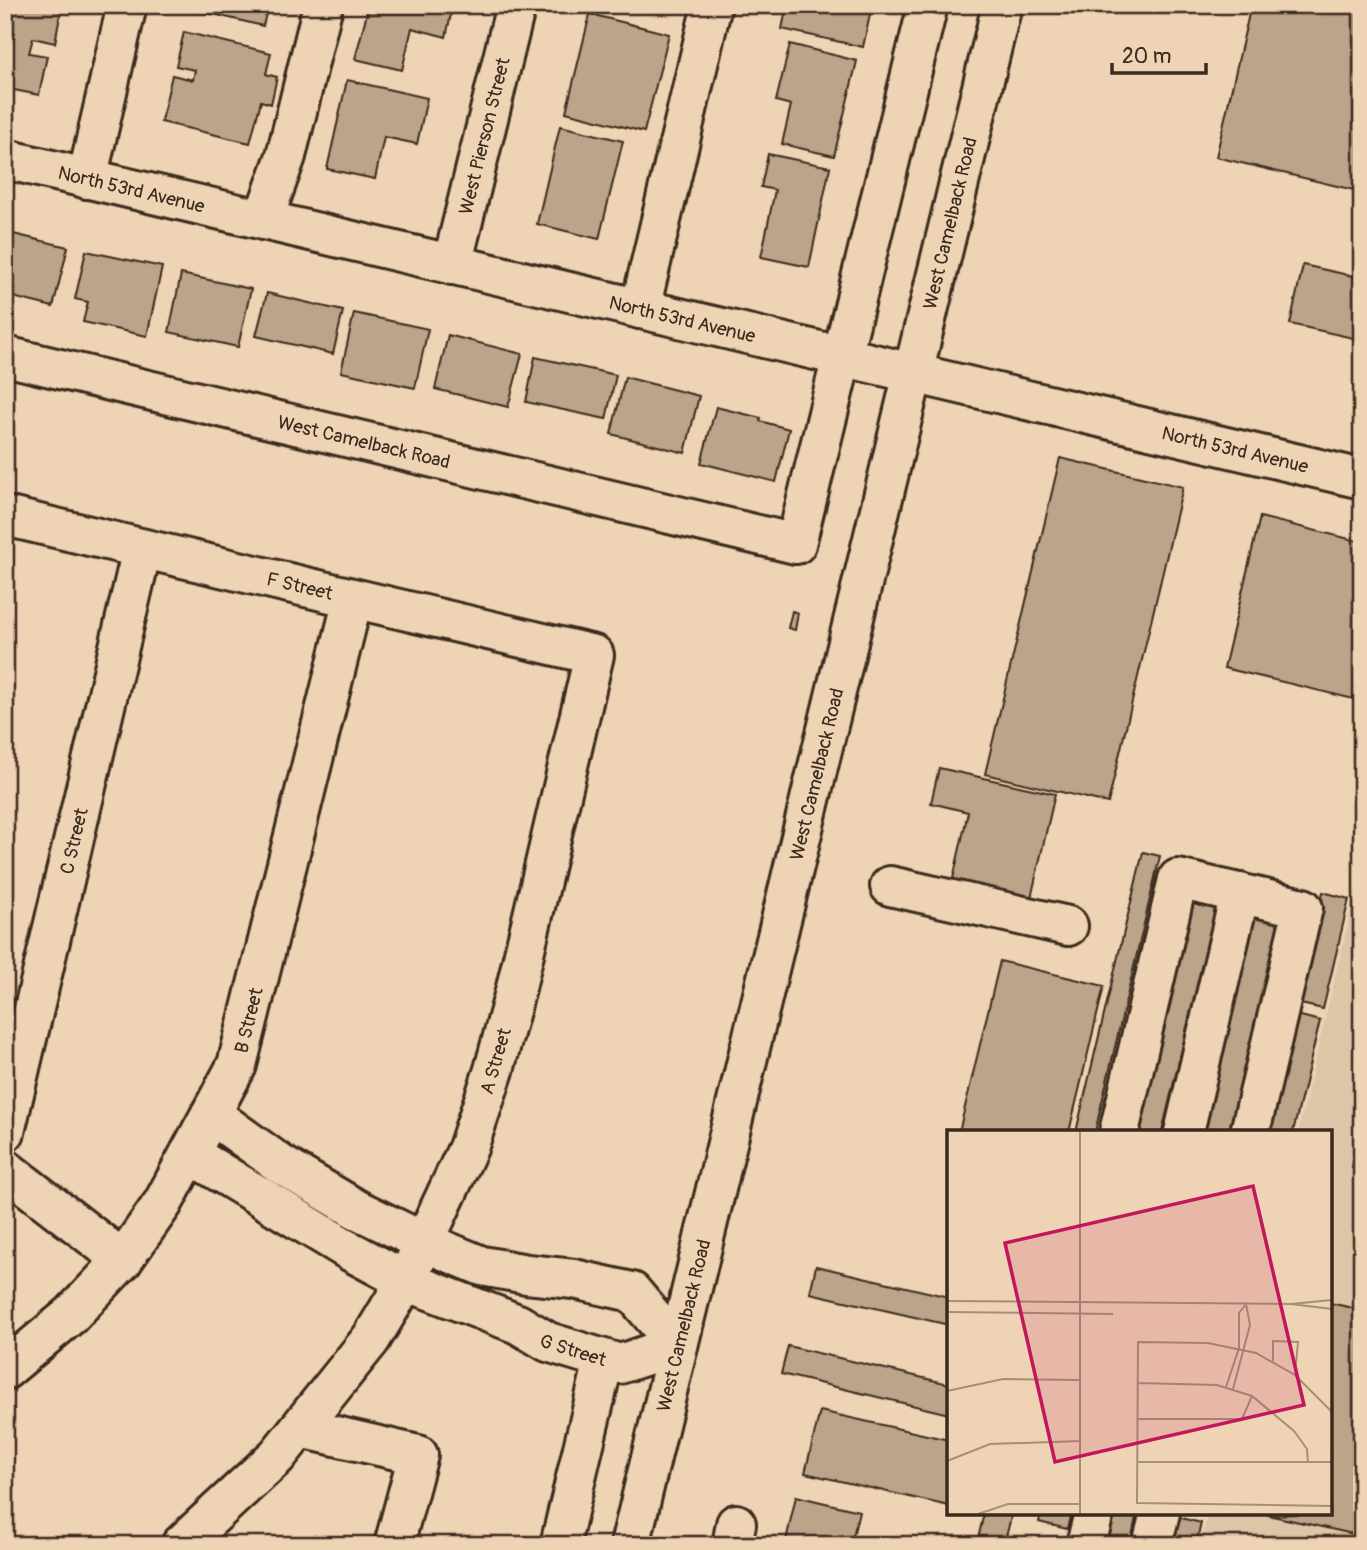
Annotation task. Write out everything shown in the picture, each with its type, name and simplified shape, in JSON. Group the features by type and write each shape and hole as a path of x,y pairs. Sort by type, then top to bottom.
{"street":[{"path":"87,178 127,5"},
{"path":"263,220 286,156 323,5"},
{"name":"West Pierson Street","path":"452,265 516,5"},
{"path":"640,309 712,5"},
{"name":"West Camelback Road","path":"5,356 796,544 928,5"},
{"name":"West Camelback Road","path":"630,1545 1002,5"},
{"name":"North 53rd Avenue","path":"5,159 1362,479"},
{"name":"F Street","path":"5,516 594,655"},
{"name":"C Street","path":"5,1132 142,549"},
{"name":"B Street","path":"5,1370 71,1315 123,1260 163,1203 237,1065 353,599"},
{"name":"A Street","path":"190,1543 301,1428 371,1339 406,1281 468,1148 494,1070 594,655"},
{"path":"1119,1130 1178,879 1303,908 1250,1130"},
{"path":"890,886 1068,926"},
{"path":"1184,1130 1240,893"},
{"path":"211,1114 280,1164 356,1209 424,1242 482,1266 574,1279 632,1292 677,1345"},
{"name":"G Street","path":"190,1154 350,1251 406,1281 518,1324 548,1342 620,1364 677,1345"},
{"path":"5,1168 123,1260"},
{"path":"560,1545 604,1360"},
{"path":"301,1428 418,1455 394,1545"},
{"path":"1086,1545 1094,1515"},
{"path":"1153,1545 1160,1515"}],"shaded area":[{"path":"1362,864 1362,1545 1200,1545 1208,1515 1332,1515 1332,1130 1298,1130"}],"building":[{"path":"5,5 62,5 55,43 33,38 29,53 47,56 39,95 9,89 12,77 5,76"},
{"path":"193,5 268,5 263,26 192,9"},
{"path":"378,5 453,5 446,37 412,28 402,70 355,59 368,9 376,11"},
{"path":"632,5 659,5 657,11"},
{"path":"787,5 872,5 863,47 782,29"},
{"path":"1251,5 1362,5 1362,192 1216,157"},
{"path":"590,14 669,34 644,132 566,112"},
{"path":"184,32 271,53 266,74 277,77 271,104 261,101 250,143 161,122 172,75 193,80 195,70 176,66"},
{"path":"790,44 857,61 834,156 782,144 791,105 776,101"},
{"path":"347,80 427,98 417,144 384,137 375,179 327,169"},
{"path":"560,126 623,141 599,239 537,224"},
{"path":"768,154 830,167 809,267 761,257 775,190 761,187"},
{"path":"5,232 68,247 53,307 5,295"},
{"path":"86,251 162,267 147,336 83,322 88,302 75,299"},
{"path":"1303,265 1362,278 1362,340 1290,324"},
{"path":"181,274 251,289 238,347 169,332"},
{"path":"267,293 343,311 333,354 256,336"},
{"path":"354,313 428,329 415,388 341,372"},
{"path":"448,335 522,354 508,407 435,389"},
{"path":"535,357 616,375 606,419 526,402"},
{"path":"625,377 699,396 685,453 611,434"},
{"path":"716,407 761,418 760,421 789,429 776,482 701,463"},
{"path":"1060,458 1183,487 1108,803 985,774"},
{"path":"1260,517 1362,542 1362,701 1224,668"},
{"path":"792,611 798,613 795,630 788,628"},
{"path":"939,768 1055,794 1031,898 953,879 968,812 931,803"},
{"path":"1143,852 1160,856 1095,1130 1076,1130"},
{"path":"1323,892 1349,899 1323,1009 1296,1003"},
{"path":"1191,897 1217,903 1162,1130 1135,1130"},
{"path":"1253,912 1280,918 1229,1130 1201,1130"},
{"path":"1000,961 1104,986 1069,1130 959,1130"},
{"path":"1293,1014 1320,1021 1293,1130 1265,1129"},
{"path":"1362,1124 1362,1169 1352,1167"},
{"path":"816,1266 947,1297 947,1325 810,1293"},
{"path":"1332,1303 1362,1310 1362,1536 1268,1515 1332,1515"},
{"path":"788,1346 947,1384 947,1414 781,1374"},
{"path":"820,1411 947,1440 947,1506 805,1473"},
{"path":"796,1496 859,1511 851,1545 785,1545"},
{"path":"984,1515 1012,1515 1004,1545 978,1539"},
{"path":"1041,1515 1070,1515 1067,1529 1039,1522"},
{"path":"1109,1515 1137,1515 1130,1545 1102,1545"},
{"path":"1173,1516 1201,1523 1196,1545 1166,1545"}]}
